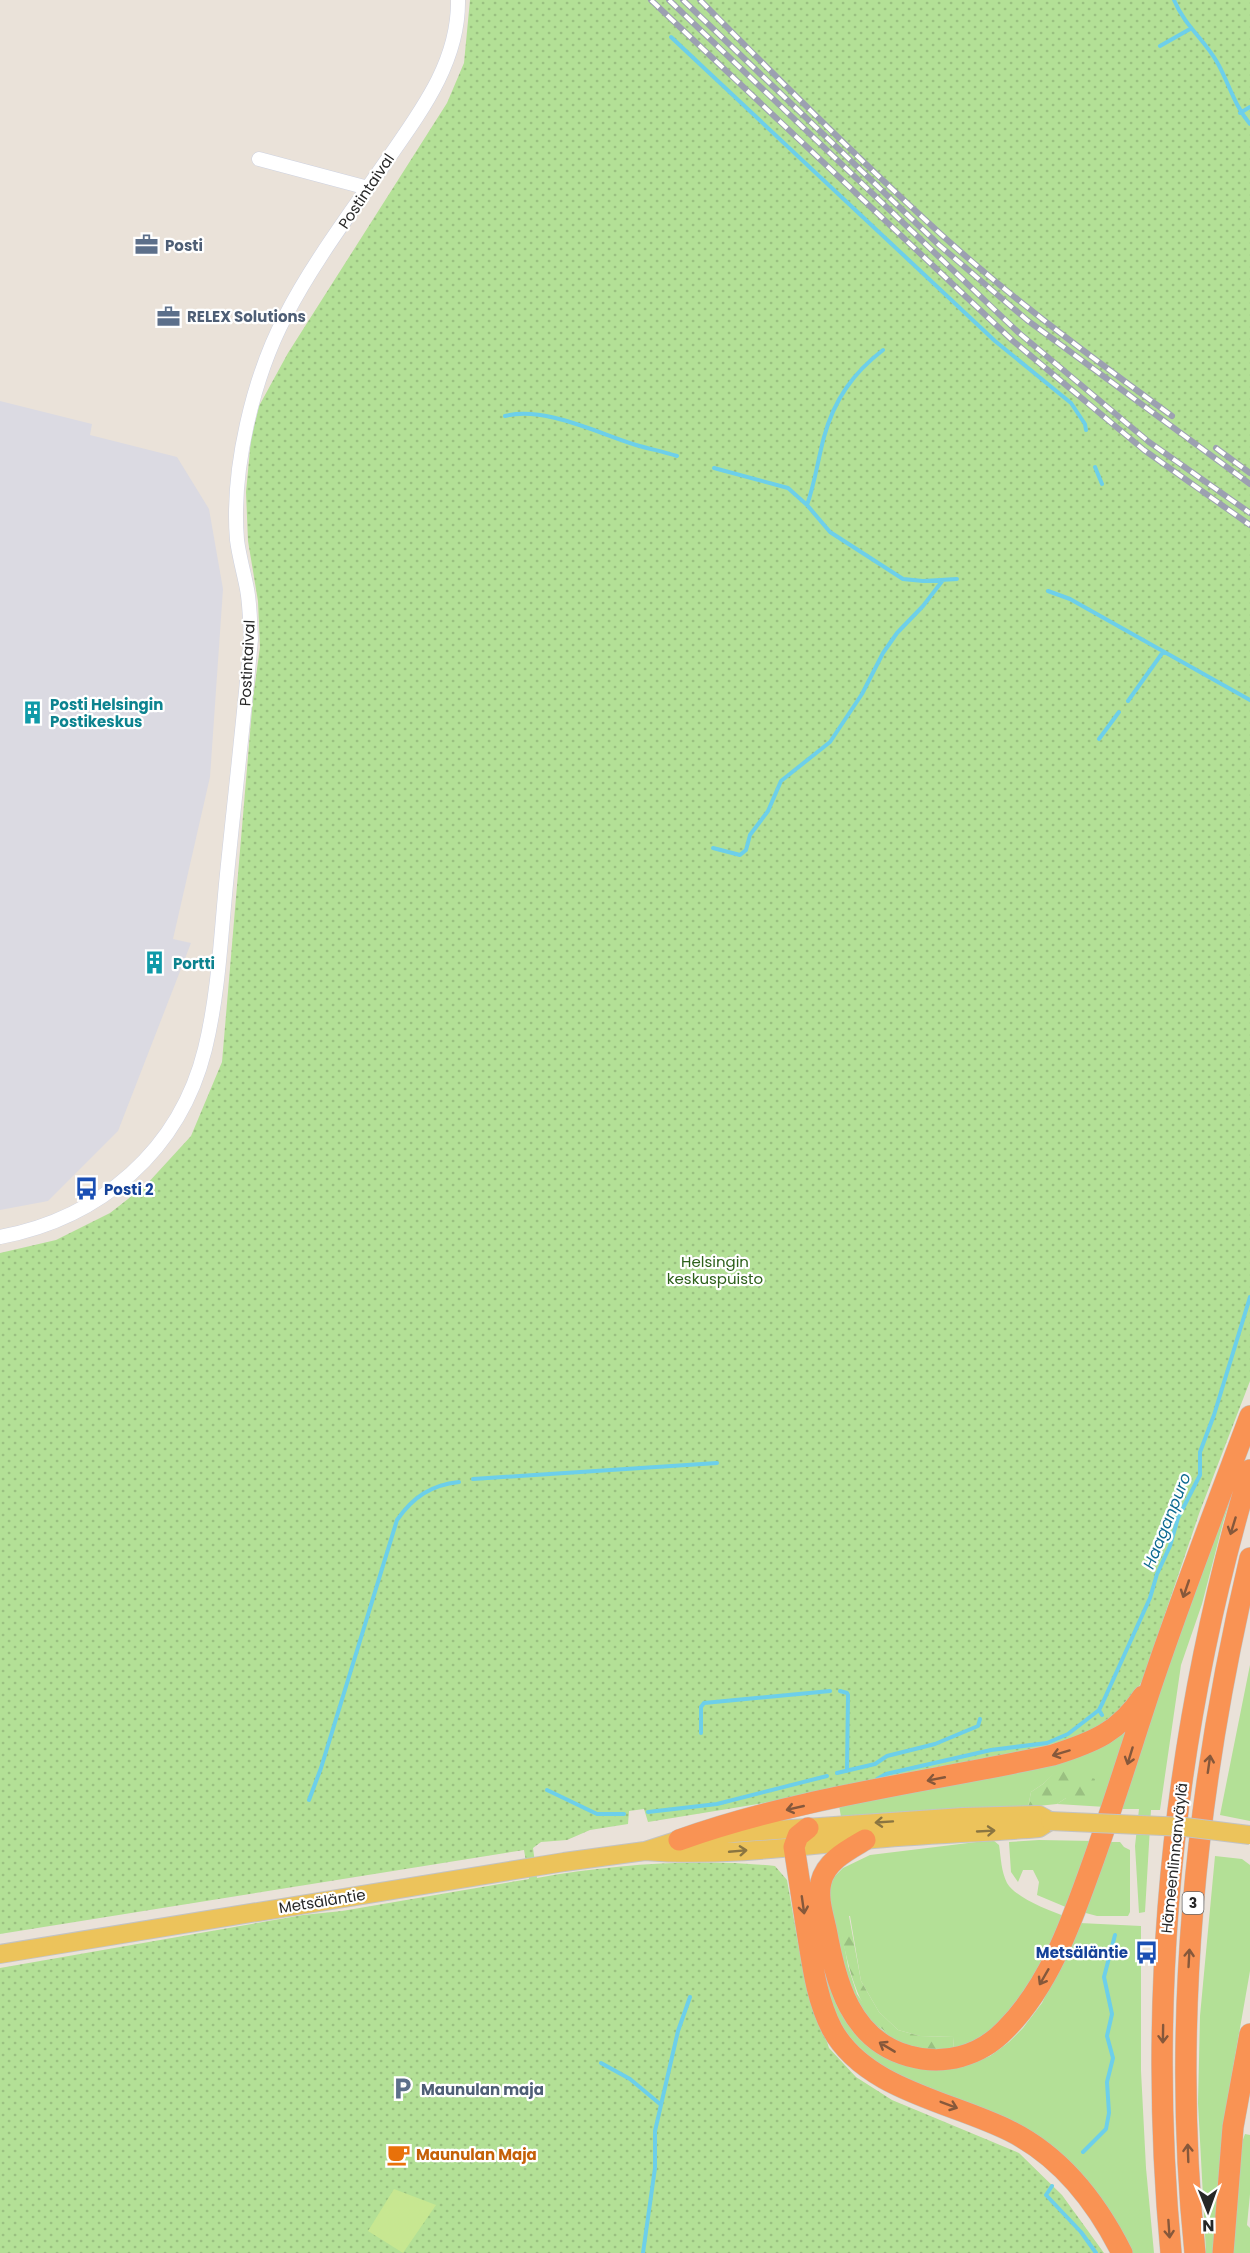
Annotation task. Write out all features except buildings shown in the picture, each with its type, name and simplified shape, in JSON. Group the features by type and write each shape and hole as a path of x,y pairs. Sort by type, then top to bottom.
{"highway":[{"path":"865,1840 832,1862 820,1882 820,1896 834,1973 857,2019 874,2040 896,2052 917,2058 942,2060 962,2057 985,2047 1004,2032 1025,2008 1046,1974 1074,1916 1115,1803 1153,1680 1212,1514 1250,1416"},
{"name":"Hämeenlinnanväylä","path":"1171,2253 1164,2157 1162,2068 1165,1955 1173,1859 1184,1756 1197,1684 1228,1545 1250,1470"},
{"name":"Hämeenlinnanväylä","path":"1195,2253 1188,2157 1186,2068 1191,1916 1210,1757 1229,1651 1250,1558"},
{"path":"679,1840 756,1817 1053,1755 1086,1745 1108,1734 1131,1714 1153,1680"},
{"path":"808,1828 798,1836 794,1847 817,1989 833,2030 851,2054 887,2080 982,2118 1012,2132 1041,2151 1067,2173 1089,2198 1107,2223 1122,2253"},
{"path":"1223,2253 1233,2127 1250,2034"}],"main road":[{"name":"Metsäläntie","path":"0,1954 564,1862 645,1851 679,1840 733,1833 1039,1815 1050,1821 1185,1827 1250,1835"},
{"name":"Metsäläntie","path":"645,1851 693,1854 794,1847 1039,1828 1050,1821"}],"street":[{"name":"Postintaival","path":"0,1237 47,1226 99,1199 118,1185 147,1158 171,1127 183,1107 199,1069 211,1018 217,970 251,639 247,592 237,542 236,518 238,484 249,415 263,368 286,315 435,88 455,31 458,0"},
{"path":"259,159 368,188"}],"shaded area":[{"path":"0,401 92,424 90,435 177,457 209,509 223,589 210,777 173,939 191,943 118,1131 48,1201 0,1210"}],"green space":[{"name":"Helsingin keskuspuisto","path":"470,0 1250,0 1250,1381 1200,1511 1143,1679 1129,1705 1116,1722 1058,1748 843,1790 648,1822 644,1809 629,1811 628,1824 590,1830 567,1840 541,1842 533,1848 537,1878 595,1869 656,1864 717,1863 775,1866 787,1880 802,1965 829,2048 856,2077 892,2100 1019,2153 1062,2195 1104,2253 0,2253 0,1968 303,1915 342,1911 529,1879 524,1850 0,1934 0,1253 56,1240 110,1213 146,1185 191,1136 222,1062 253,698 260,647 258,601 248,541 246,492 251,439 259,406 288,353 447,103 464,63"},
{"path":"1248,1444 1223,1523 1202,1604 1181,1665 1160,1810 1151,1810 1145,1912 1139,1913 1135,1846 1139,1809 1121,1809 1177,1634"},
{"path":"1250,1665 1250,1821 1220,1815"},
{"path":"1128,1725 1106,1807 1057,1804 1066,1798 1073,1771 1057,1771 1031,1792 1028,1807 841,1817 839,1805"},
{"path":"1056,1771 1073,1771 1095,1779 1090,1801 1066,1798 1057,1804 1028,1807 1031,1792"},
{"path":"993,1840 999,1845 1004,1874 1011,1888 1033,1903 1064,1916 1055,1940 1020,2003 980,2042 953,2050 954,2037 920,2036 898,2030 879,2012 861,1981 850,1916 839,1916 848,1966 857,1994 882,2030 917,2048 893,2044 865,2017 842,1970 829,1895 829,1882 843,1868 870,1855"},
{"path":"1093,1841 1068,1908 1037,1895 1039,1882 1033,1870 1023,1870 1018,1882 1011,1872 1009,1842"},
{"path":"1110,1842 1120,1842 1130,1850 1130,1912 1128,1916 1097,1916 1082,1912"},
{"path":"1215,1856 1242,1859 1250,1865 1250,1971 1229,2091 1216,2253 1206,2253 1198,2103 1200,2016"},
{"path":"838,1916 849,1916 861,1981 879,2012 898,2030 920,2036 954,2037 953,2050 923,2048 899,2041 881,2028 867,2012 849,1968"},
{"path":"1080,1923 1141,1926 1141,2071 1146,2168 1154,2253 1131,2253 1106,2205 1083,2176 938,2094 879,2066 852,2040 838,2022 822,1979 823,1959 867,2043 972,2063 990,2056 1023,2028 1042,2003"},
{"path":"1245,2134 1250,2135 1250,2194 1247,2225 1250,2228 1250,2253 1230,2253 1241,2145"},
{"path":"394,2189 436,2205 403,2253 368,2231"}],"waterway":[{"path":"1174,0 1178,9 1217,62 1236,102 1250,124"},
{"path":"1160,46 1190,29"},
{"path":"671,37 995,341 1071,403 1085,424 1086,430"},
{"path":"1240,113 1250,107"},
{"path":"807,505 833,411 854,378 883,350"},
{"path":"505,416 521,414 554,418 677,456"},
{"path":"1095,467 1102,484"},
{"path":"714,468 788,488 807,505 830,532 903,579 923,581 957,579"},
{"path":"713,848 740,855 746,850 750,835 768,811 781,781 830,742 862,694 883,653 897,633 923,606 943,580"},
{"path":"1048,591 1070,599 1250,700"},
{"path":"1128,701 1163,652"},
{"path":"1099,739 1119,712"},
{"name":"Haaganpuro","path":"1102,1715 1099,1710 1150,1598 1178,1518 1200,1475 1200,1452 1214,1415 1250,1297"},
{"path":"473,1479 717,1463"},
{"path":"309,1800 321,1768 397,1520 416,1499 431,1489 459,1482"},
{"path":"701,1733 701,1707 704,1703 830,1691"},
{"path":"840,1691 848,1695 847,1771"},
{"path":"877,1779 886,1774 991,1750 1047,1743 1068,1734 1099,1710"},
{"path":"837,1773 875,1764 887,1756 935,1744 978,1726 980,1719"},
{"path":"648,1812 717,1804 827,1776"},
{"path":"547,1790 597,1814 624,1814"},
{"name":"Haaganpuro","path":"1083,2152 1106,2129 1109,2113 1107,2082 1113,2058 1107,2036 1112,2014 1104,1977 1115,1935"},
{"path":"643,2253 655,2168 655,2131 678,2031 690,1997"},
{"path":"601,2063 630,2079 660,2104"},
{"name":"Haaganpuro","path":"1052,2186 1046,2195 1081,2232 1096,2253"}],"railway":[{"path":"651,0 1013,341 1144,450 1250,525"},
{"path":"669,0 1019,333 1149,442 1250,513"},
{"path":"683,0 939,245 1027,320 1250,484"},
{"path":"700,0 820,120 971,261 1027,307 1172,416"},
{"path":"1216,448 1250,473"}],"place":[{"name":"Posti","path":"147,245"},
{"name":"RELEX Solutions","path":"169,316"},
{"name":"Posti Helsingin Postikeskus","path":"32,713"},
{"name":"Portti","path":"155,963"},
{"name":"Posti 2","path":"86,1189"},
{"name":"Metsäläntie","path":"1146,1952"},
{"name":"Maunulan maja","path":"403,2089"},
{"name":"Maunulan Maja","path":"398,2154"}]}
